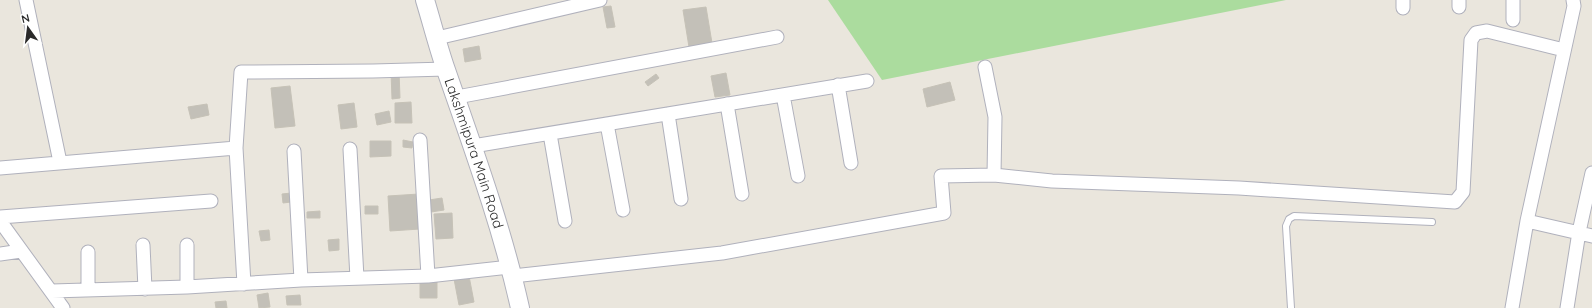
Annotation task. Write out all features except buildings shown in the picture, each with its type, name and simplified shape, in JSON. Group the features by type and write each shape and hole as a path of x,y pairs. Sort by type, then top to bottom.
{"main road":[{"name":"Lakshmipura Main Road","path":"425,0 512,271 520,308"}],"street":[{"path":"26,0 60,162"},
{"path":"437,38 600,0"},
{"path":"1513,0 1513,20"},
{"path":"1512,308 1527,220 1574,0"},
{"path":"52,291 145,289 301,280 428,276 512,271 722,252 944,213 941,176 994,175 1052,181 1239,188 1455,202 1463,192 1471,40 1476,33 1487,31 1564,50"},
{"path":"456,97 777,37"},
{"path":"985,67 995,117 994,175"},
{"path":"244,284 236,148 241,72 446,69"},
{"path":"473,146 867,81"},
{"path":"838,85 851,163"},
{"path":"783,94 798,176"},
{"path":"727,104 742,194"},
{"path":"668,114 681,199"},
{"path":"607,124 623,210"},
{"path":"550,134 565,221"},
{"path":"420,140 428,276"},
{"path":"0,168 236,148"},
{"path":"350,149 357,278"},
{"path":"294,151 301,280"},
{"path":"1567,308 1579,232 1592,173"},
{"path":"0,217 211,201"},
{"path":"1527,220 1592,236"},
{"path":"0,221 63,308"},
{"path":"143,245 145,289"},
{"path":"187,245 187,287"},
{"path":"0,254 21,251"},
{"path":"88,252 88,290"}],"lane":[{"path":"1291,308 1286,226 1289,219 1294,216 1432,222"}],"green space":[{"path":"828,0 1286,0 882,80"}]}
